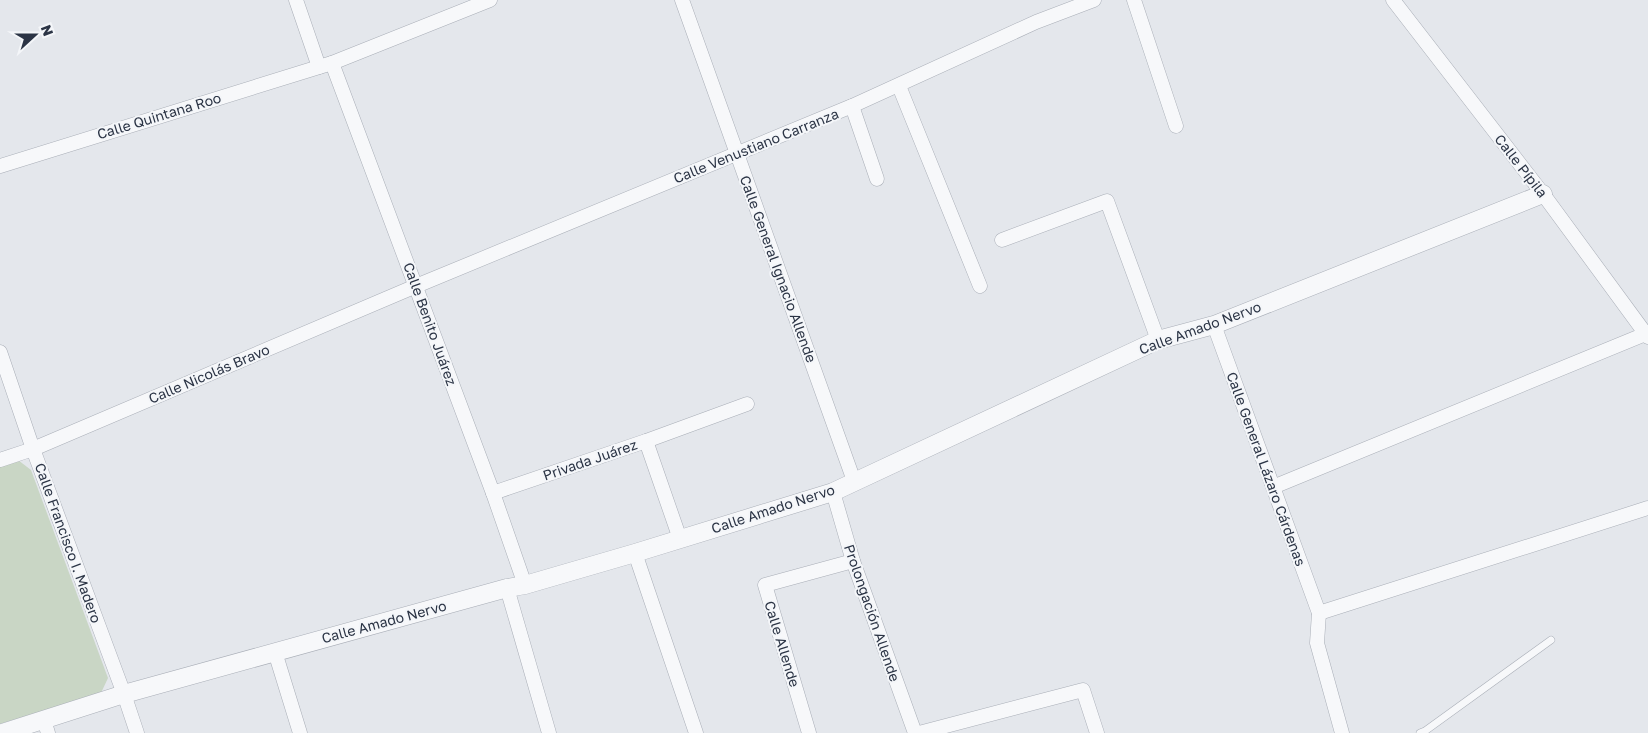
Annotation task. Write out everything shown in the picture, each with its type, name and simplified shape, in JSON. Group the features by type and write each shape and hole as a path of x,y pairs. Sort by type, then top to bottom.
{"street":[{"name":"Calle Benito Juárez","path":"296,0 325,65 416,286 525,585"},
{"name":"Calle Quintana Roo","path":"0,166 325,65 490,0"},
{"name":"Calle General Ignacio Allende","path":"682,0 854,481"},
{"name":"Calle Venustiano Carranza","path":"416,286 852,106 1036,22 1094,0"},
{"path":"1134,0 1176,126"},
{"name":"Calle Pípila","path":"1392,0 1542,194 1647,335"},
{"path":"899,86 980,286"},
{"path":"852,106 877,179"},
{"name":"Calle Amado Nervo","path":"2,733 46,726 124,694 507,588 525,585 833,492 1158,340 1214,326 1542,194"},
{"path":"1002,240 1107,201 1158,340"},
{"name":"Calle Nicolás Bravo","path":"0,460 33,449 416,286"},
{"name":"Calle General Lázaro Cárdenas","path":"1214,326 1319,613"},
{"path":"1273,487 1647,335"},
{"name":"Calle Francisco I. Madero","path":"0,352 33,449 137,733"},
{"path":"646,441 747,404"},
{"name":"Privada Juárez","path":"493,493 646,441 680,539"},
{"name":"Prolongación Allende","path":"833,492 853,561 917,733"},
{"path":"1342,733 1317,643 1319,613 1648,508"},
{"path":"635,553 696,733"},
{"name":"Calle Allende","path":"809,733 765,585 853,561"},
{"path":"507,588 550,733"},
{"path":"275,652 300,733"},
{"path":"917,733 1083,690 1097,733"}],"lane":[{"path":"1420,733 1551,640"}],"green space":[{"path":"18,460 31,470 108,678 101,693 0,724 0,466"}]}
